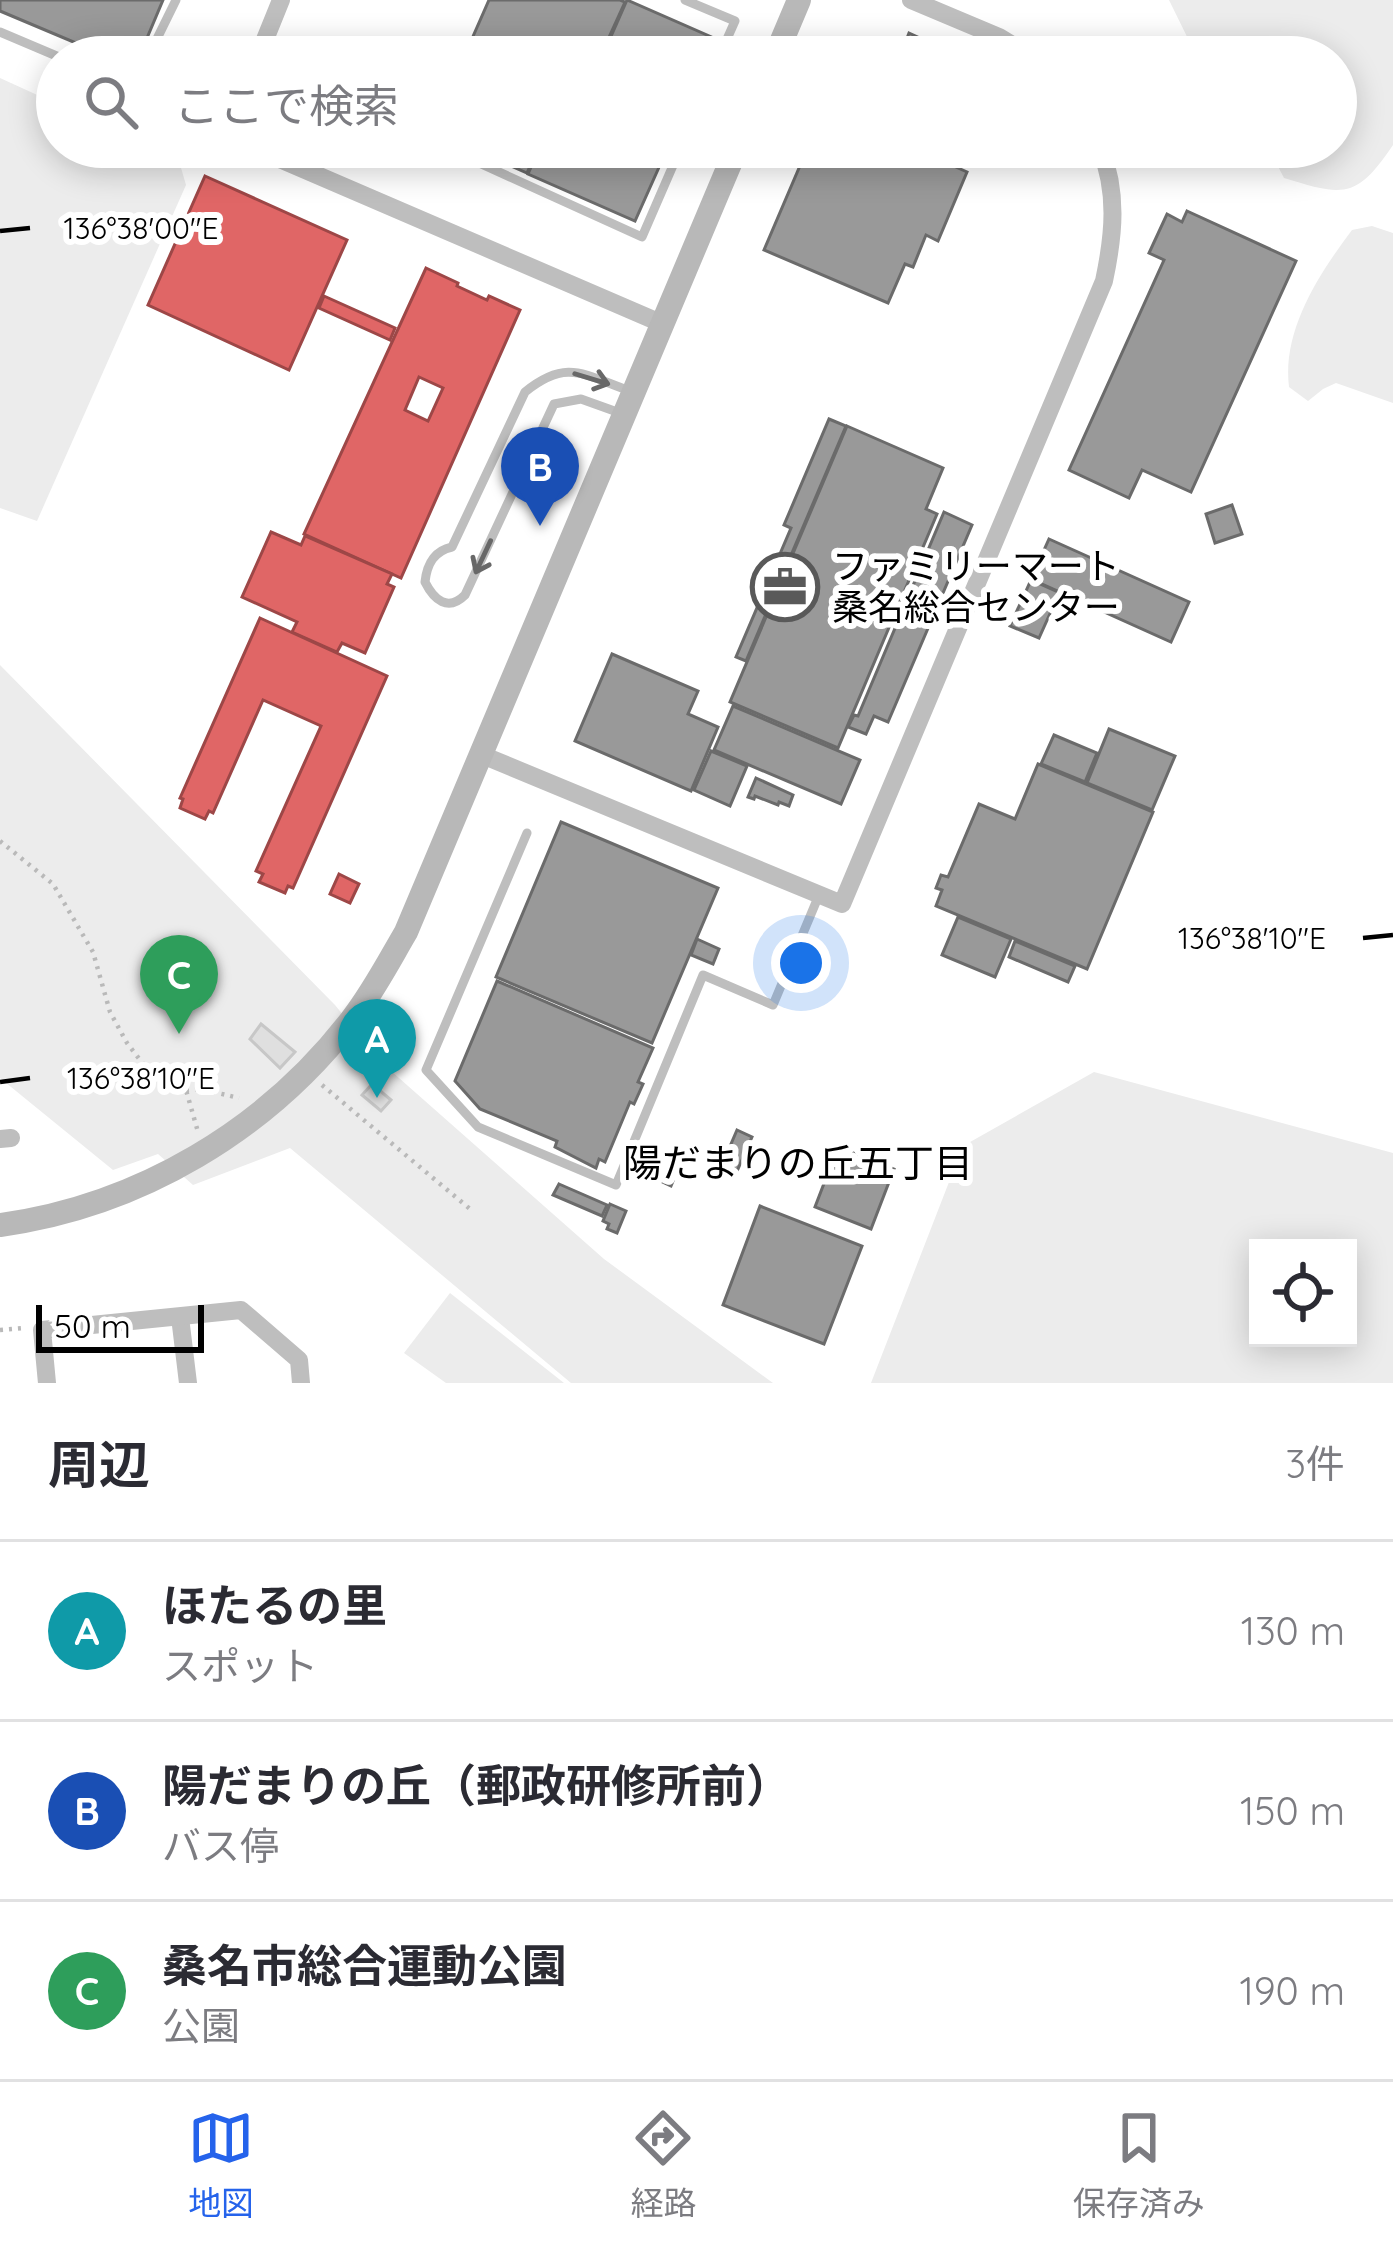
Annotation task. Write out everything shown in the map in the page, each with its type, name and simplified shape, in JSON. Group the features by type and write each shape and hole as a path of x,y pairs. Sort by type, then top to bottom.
{"street":[{"path":"266,36 281,0"},
{"path":"784,36 799,0"},
{"path":"911,0 997,36"},
{"path":"301,168 663,323"},
{"path":"0,1225 83,1208 203,1153 259,1115 295,1083 354,1017 406,932 728,168"},
{"path":"482,755 842,904 1104,280 1114,215 1107,168"},
{"path":"46,1383 41,1330 241,1310 298,1360 301,1383"},
{"path":"181,1317 188,1383"}],"lane":[{"path":"158,36 176,0"},
{"path":"685,0 735,21 728,36"},
{"path":"0,32 36,47"},
{"path":"490,168 642,237 672,168"},
{"path":"565,371 584,375 629,404 581,399 554,404 465,595 450,604 431,594 424,582 432,558 452,547 525,392 546,375 565,371"},
{"path":"527,833 426,1070 478,1127 616,1185 703,975 773,1005 819,896"}],"path":[{"path":"0,842 53,884 93,952 110,1012 150,1073 186,1090 244,1099"},
{"path":"318,1081 470,1209"},
{"path":"186,1090 197,1132"}],"shaded area":[{"path":"1169,0 1393,0 1393,145 1369,176 1347,189 1284,178 1279,168 1357,168 1357,36 1187,36"},
{"path":"0,78 36,94 36,168 181,168 186,185 37,521 0,508"},
{"path":"1372,226 1393,233 1393,403 1336,383 1308,401 1289,387 1288,366 1297,324 1327,265 1352,230"},
{"path":"0,665 335,1005 382,1063 604,1259 773,1383 571,1383 290,1148 193,1185 158,1154 113,1170 0,1078"},
{"path":"1094,1072 1393,1153 1393,1383 871,1383 963,1146"},
{"path":"450,1293 564,1383 446,1383 404,1353"}],"building: 商業":[{"path":"205,176 347,240 289,370 148,305"},
{"path":"426,268 487,300 489,296 520,310 401,578 304,534","holes":["419,377 443,388 428,421 405,410"]},
{"path":"324,296 395,328 390,340 319,308"},
{"path":"271,532 301,545 305,536 392,574 387,584 394,587 365,653 342,643 337,652 292,632 297,622 242,597"},
{"path":"260,618 387,676 293,888 288,886 285,893 259,882 263,874 256,871 321,726 263,700 213,813 209,811 205,819 180,808 180,798"},
{"path":"339,874 359,884 350,903 330,894"}],"building: 工業":[{"path":"0,0 163,0 148,36 59,36 0,11"},
{"path":"489,0 625,2 610,36 473,36"},
{"path":"627,0 709,36 611,36"},
{"path":"531,168 659,168 635,221 528,174"},
{"path":"799,168 958,168 967,172 938,241 926,235 913,267 905,264 888,303 764,250"},
{"path":"1187,211 1296,261 1191,492 1142,470 1129,498 1069,470 1164,260 1149,253 1167,214 1182,222"},
{"path":"829,419 846,426 746,661 736,657 791,528 784,525"},
{"path":"847,426 943,468 926,509 937,514 838,748 730,702"},
{"path":"1232,505 1242,534 1215,543 1206,514"},
{"path":"944,512 972,525 888,722 874,716 866,734 848,727 854,715 858,716"},
{"path":"1049,539 1189,602 1171,642 1031,579"},
{"path":"1031,580 1078,601 1071,615 1053,607 1039,638 1010,626"},
{"path":"612,654 698,691 688,714 718,727 691,791 575,741"},
{"path":"733,706 860,760 841,804 714,750"},
{"path":"1109,729 1175,756 1152,810 1087,783"},
{"path":"1054,735 1097,753 1085,782 1041,764"},
{"path":"711,751 747,766 730,806 694,790"},
{"path":"1038,764 1153,812 1087,969 936,906 941,875 948,877 979,804 1015,819"},
{"path":"756,778 793,795 789,806 748,797"},
{"path":"561,822 718,888 652,1043 496,977"},
{"path":"958,917 1011,939 995,977 942,955"},
{"path":"697,939 719,949 713,964 691,955"},
{"path":"1015,941 1075,966 1068,982 1009,957"},
{"path":"497,981 653,1048 634,1104 630,1102 605,1162 599,1159 596,1168 555,1147 557,1141 480,1109 455,1081"},
{"path":"737,1130 752,1137 734,1178 719,1172"},
{"path":"838,1147 894,1169 871,1229 815,1207"},
{"path":"664,1154 681,1162 671,1186 654,1178"},
{"path":"559,1184 607,1205 602,1216 553,1195"},
{"path":"610,1204 626,1211 617,1233 603,1221"},
{"path":"760,1206 862,1246 824,1344 723,1305"}],"building: その他":[{"path":"261,1024 295,1052 280,1068 250,1039"},
{"path":"372,1084 391,1100 381,1111 362,1095"}],"place":[{"name":"陽だまりの丘（郵政研修所前）","path":"540,526"},
{"name":"ファミリーマート 桑名総合センター","path":"785,587"},
{"name":"桑名市総合運動公園","path":"179,1034"},
{"name":"ほたるの里","path":"377,1098"}],"district":[{"name":"陽だまりの丘五丁目","path":"798,1163"}]}
